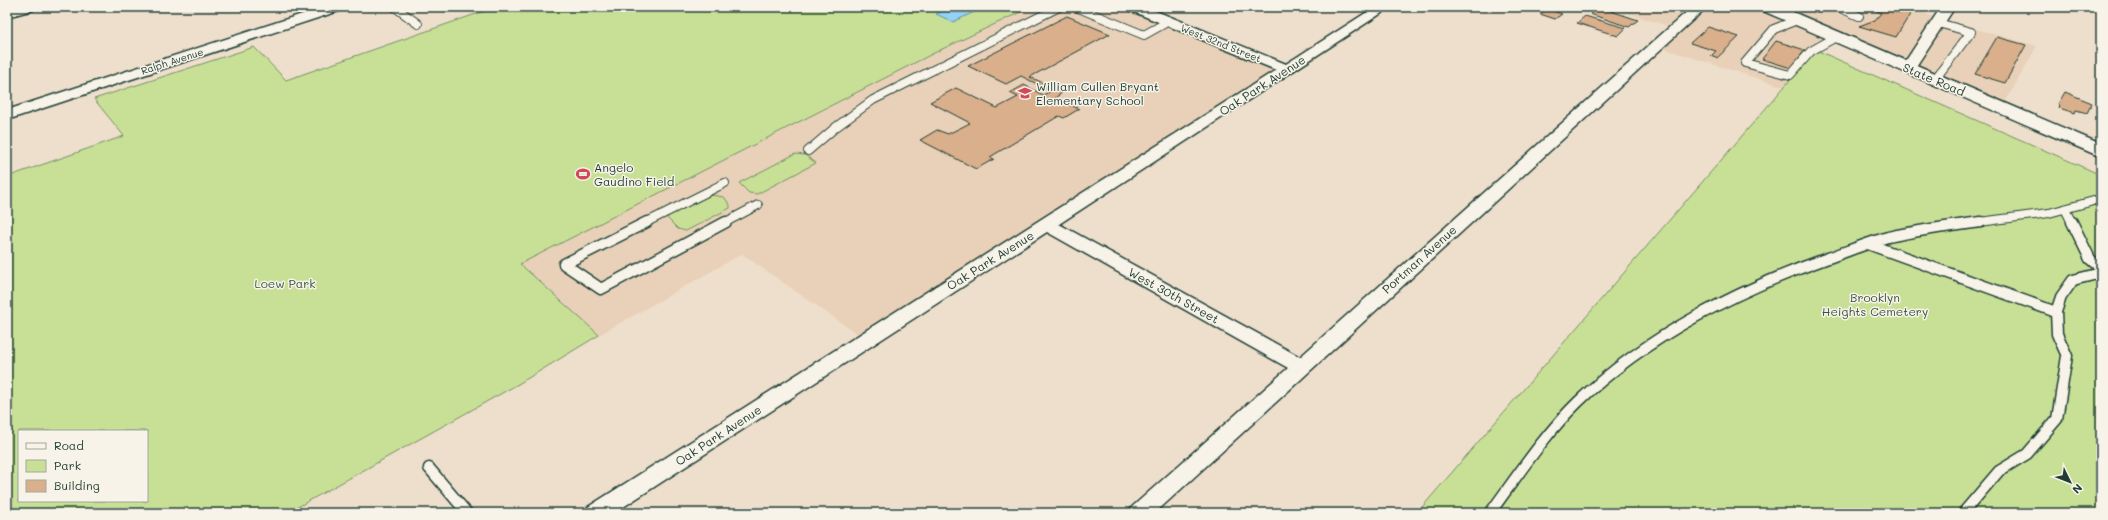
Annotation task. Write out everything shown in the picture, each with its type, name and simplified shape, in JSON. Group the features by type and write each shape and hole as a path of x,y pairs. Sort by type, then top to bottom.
{"main road":[{"name":"State Road","path":"1785,12 1836,37 2101,151"}],"street":[{"path":"7,13 28,7"},
{"name":"Ralph Avenue","path":"7,115 337,7"},
{"name":"West 32nd Street","path":"1134,7 1286,69"},
{"name":"Oak Park Avenue","path":"596,513 1384,7"},
{"name":"Portman Avenue","path":"1140,513 1700,7"},
{"path":"1908,68 1948,7"},
{"name":"West 30th Street","path":"1046,224 1301,366"}],"lane":[{"path":"395,7 418,24"},
{"path":"808,151 836,127 873,100 1059,7"},
{"path":"1075,7 1144,35 1169,21"},
{"path":"1838,7 1859,16"},
{"path":"1785,12 1774,29 1745,64 1790,75 1811,51 1836,37"},
{"path":"1935,79 1971,32 1938,23"},
{"path":"726,183 564,264 601,289 758,205"},
{"path":"1490,513 1538,448 1580,400 1628,361 1669,333 1716,306 1797,269 1890,237 1947,226 1993,222 2065,209 2101,199"},
{"path":"2065,209 2090,259 2101,268"},
{"path":"1868,244 2056,312"},
{"path":"1963,513 1978,497 1999,470 2027,454 2057,419 2067,356 2058,334 2056,312 2061,297 2074,280 2101,273"},
{"path":"429,468 467,513"}],"shaded area":[{"path":"1030,7 1134,7 1287,69 866,340 742,254 599,335 520,264 934,53"},
{"path":"1607,7 1906,7 1940,19 2037,46 2002,108 1844,40 1816,50 1784,87 1656,46 1675,28"}],"green space":[{"name":"Loew Park","path":"496,7 1031,7 934,53 520,264 599,335 520,383 287,513 7,513 7,177 124,136 94,99 254,47 286,80"},
{"name":"Brooklyn Heights Cemetery","path":"1816,50 2101,175 2101,513 1417,513"},
{"path":"795,154 805,155 816,163 757,194 749,193 739,183"},
{"path":"711,195 724,197 730,205 730,208 686,231 678,229 667,218 669,215"}],"water":[{"path":"950,7 985,7 953,22 936,14"}],"building":[{"path":"1599,7 1638,20 1629,27 1590,14"},
{"path":"1868,7 1899,7 1912,11 1896,37 1859,26 1875,20 1881,13"},
{"path":"1547,9 1562,14 1555,19 1540,14"},
{"name":"William Cullen Bryant Elementary School","path":"1067,16 1110,34 1030,77 1063,92 1055,98 1079,109 1064,118 1059,116 990,157 994,159 976,169 920,140 937,130 948,134 970,123 930,102 956,88 997,108 1018,97 1010,93 1024,85 1043,95 1051,91 1021,76 1006,84 968,66"},
{"path":"1585,16 1626,28 1618,36 1577,23"},
{"path":"1708,27 1739,37 1717,58 1711,56 1716,51 1690,43"},
{"path":"1997,37 2026,45 2005,83 1975,74"},
{"path":"1776,41 1805,50 1791,68 1762,59"},
{"path":"2065,92 2092,103 2087,113 2076,110 2075,113 2059,108 2060,105 2058,104"}],"place":[{"name":"William Cullen Bryant Elementary School","path":"1025,93"},
{"name":"Angelo Gaudino Field","path":"583,174"}]}
